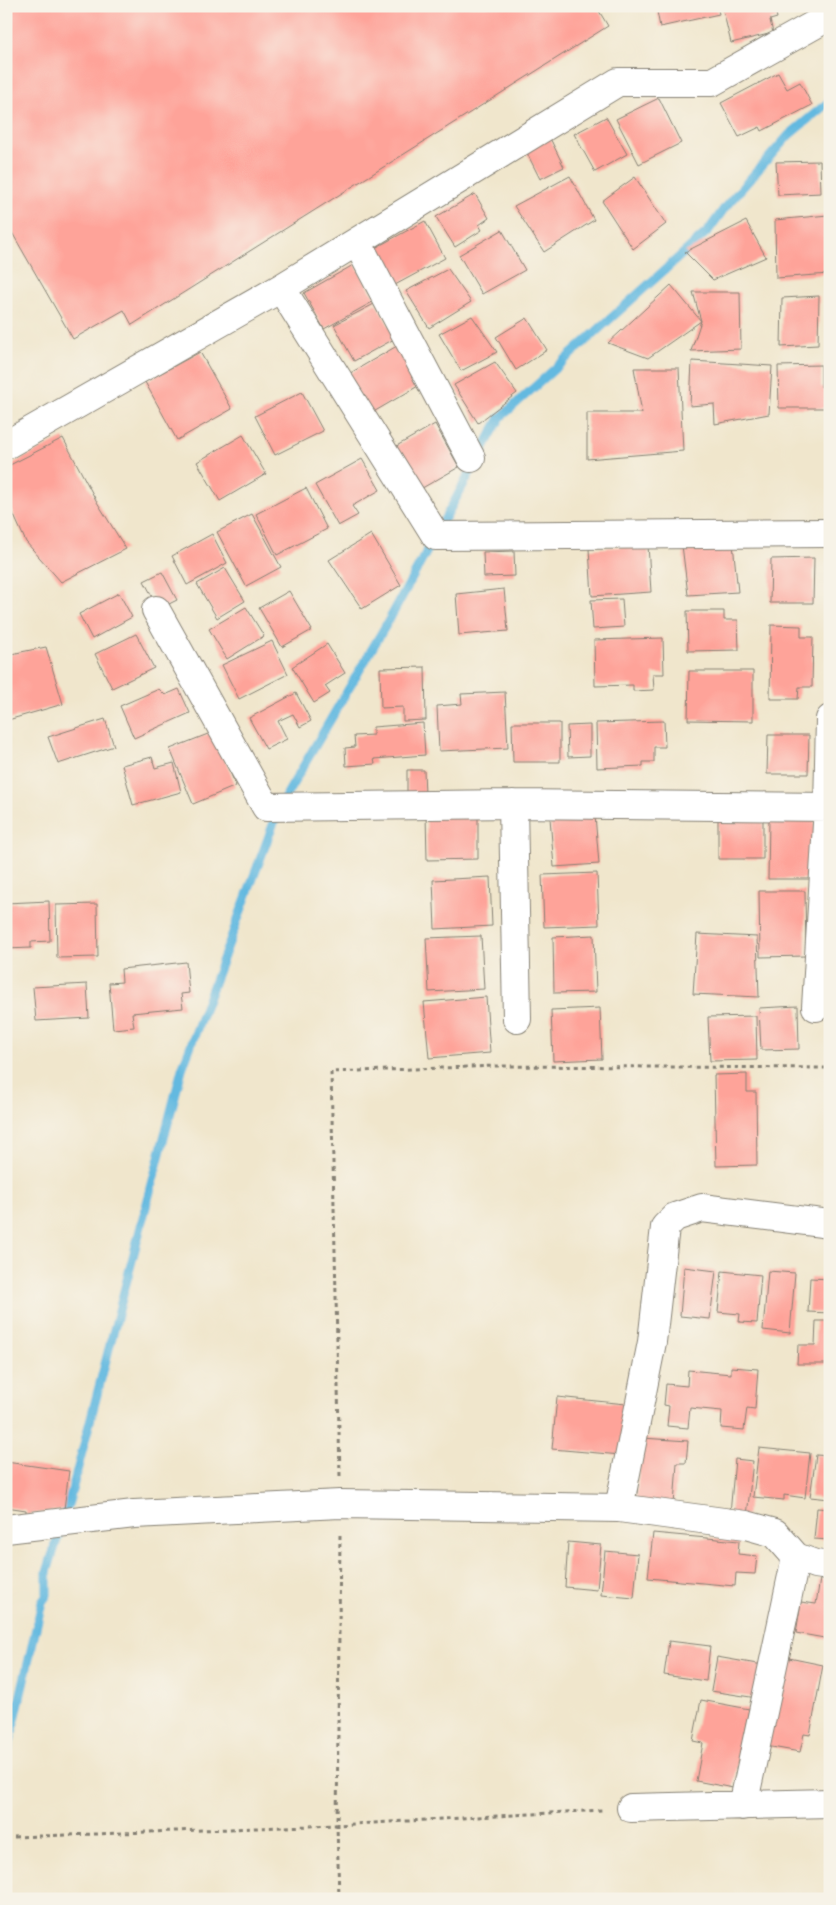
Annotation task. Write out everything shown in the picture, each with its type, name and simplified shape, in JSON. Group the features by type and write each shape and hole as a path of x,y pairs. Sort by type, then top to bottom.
{"street":[{"path":"6,445 281,288 618,82 712,82 830,16"},
{"path":"356,242 470,458"},
{"path":"281,288 436,536 830,533"},
{"path":"156,610 266,807 513,804 829,807"},
{"path":"816,1007 829,807 830,719"},
{"path":"513,804 517,1019"},
{"path":"619,1508 652,1342 666,1227 675,1217 702,1208 830,1224"},
{"path":"6,1529 134,1514 340,1504 619,1508 736,1524 775,1533 796,1558 830,1566"},
{"path":"743,1806 796,1558"},
{"path":"631,1808 830,1803"}],"path":[{"path":"339,1899 337,1825 340,1504 331,1072 497,1066 830,1068"},
{"path":"14,1837 337,1825 631,1808"}],"building":[{"path":"6,6 596,6 608,26 132,325 124,310 73,339 6,222"},
{"path":"656,6 717,6 719,14 660,27"},
{"path":"722,6 782,7 775,9 777,18 770,20 773,33 731,43"},
{"path":"778,73 787,89 800,82 812,105 762,131 760,127 739,137 721,103"},
{"path":"659,98 681,143 639,164 616,119"},
{"path":"606,117 627,154 595,172 574,134"},
{"path":"548,134 564,167 540,179 524,147"},
{"path":"820,161 821,193 778,195 776,162"},
{"path":"570,176 594,220 544,252 514,206"},
{"path":"635,177 666,224 633,249 602,201"},
{"path":"475,194 489,218 479,225 482,230 455,247 436,217"},
{"path":"828,215 829,274 776,278 775,220"},
{"path":"425,221 445,258 395,285 375,248"},
{"path":"746,221 766,257 713,280 685,252"},
{"path":"502,230 525,270 482,294 459,255"},
{"path":"355,264 376,300 324,329 304,293"},
{"path":"448,269 471,302 429,328 406,291"},
{"path":"671,285 701,321 648,358 608,343"},
{"path":"693,292 740,292 741,349 691,351 701,321"},
{"path":"819,296 818,345 781,347 782,298"},
{"path":"376,303 396,338 354,361 334,325"},
{"path":"472,316 497,352 461,371 439,334"},
{"path":"527,318 547,350 516,370 496,337"},
{"path":"402,343 425,382 370,414 347,375"},
{"path":"200,352 232,409 177,440 145,382"},
{"path":"692,361 772,366 769,414 715,424 714,404 690,406"},
{"path":"495,362 517,393 478,423 454,385"},
{"path":"821,365 821,387 828,387 828,408 779,408 778,366"},
{"path":"634,368 679,368 683,451 587,459 587,413 642,413"},
{"path":"302,392 323,431 275,455 255,416"},
{"path":"435,424 459,467 417,491 393,448"},
{"path":"243,435 266,474 220,501 197,462"},
{"path":"63,438 97,502 126,549 61,582 26,542 6,498 6,467"},
{"path":"362,459 380,490 352,506 358,515 338,526 315,485"},
{"path":"306,488 327,529 277,555 256,514"},
{"path":"252,514 281,567 246,586 217,532"},
{"path":"212,534 227,563 187,585 172,556"},
{"path":"371,534 401,585 362,609 329,560"},
{"path":"733,544 738,592 688,595 682,545"},
{"path":"648,545 651,592 592,596 589,549"},
{"path":"514,551 515,576 484,577 483,552"},
{"path":"814,558 813,603 770,603 771,559"},
{"path":"225,568 245,601 217,618 197,584"},
{"path":"162,572 177,600 159,609 144,581"},
{"path":"504,589 508,631 459,635 456,594"},
{"path":"289,591 312,630 282,647 259,608"},
{"path":"119,593 132,617 92,639 79,614"},
{"path":"622,599 624,627 593,629 591,600"},
{"path":"246,607 264,636 227,659 209,629"},
{"path":"687,611 724,611 724,620 738,620 739,650 688,651"},
{"path":"771,625 801,626 801,637 813,637 812,687 799,687 798,699 770,699"},
{"path":"136,634 154,668 112,688 95,654"},
{"path":"663,638 664,674 653,674 654,690 633,691 633,685 595,686 594,640"},
{"path":"272,641 288,674 239,699 222,665"},
{"path":"327,644 345,673 325,686 330,693 314,703 292,667"},
{"path":"46,647 63,704 8,720 6,715 6,655"},
{"path":"425,667 426,720 403,721 403,707 381,708 380,668"},
{"path":"689,671 753,671 753,721 688,720"},
{"path":"159,689 165,695 179,689 190,713 134,738 120,706"},
{"path":"505,692 508,748 439,751 437,706 462,704 461,694"},
{"path":"296,693 311,721 300,727 293,714 278,721 287,739 266,749 249,718"},
{"path":"105,719 114,746 58,764 48,737"},
{"path":"664,721 665,747 654,747 654,762 643,762 643,766 597,768 596,723"},
{"path":"423,723 425,755 374,759 375,764 346,766 345,748 355,747 354,736 373,735 373,727"},
{"path":"512,723 560,723 560,762 513,762"},
{"path":"590,725 590,756 568,757 567,726"},
{"path":"213,732 236,786 193,804 170,749"},
{"path":"768,735 809,735 808,774 767,774"},
{"path":"152,757 155,768 174,763 181,792 133,805 122,765"},
{"path":"407,770 424,770 425,795 407,796"},
{"path":"478,813 478,859 427,860 426,814"},
{"path":"595,815 599,864 554,867 550,818"},
{"path":"718,816 763,816 763,859 718,859"},
{"path":"769,819 815,819 815,879 768,879"},
{"path":"597,873 599,925 544,927 542,875"},
{"path":"490,877 492,926 435,929 433,880"},
{"path":"759,891 805,891 806,956 760,957"},
{"path":"49,901 50,941 31,942 31,948 6,949 6,903"},
{"path":"97,904 98,957 57,958 56,905"},
{"path":"697,934 757,937 759,997 693,994"},
{"path":"594,935 596,992 554,993 553,937"},
{"path":"481,936 484,989 429,992 426,938"},
{"path":"186,962 189,993 181,994 183,1008 132,1013 134,1027 113,1029 109,983 122,982 121,969"},
{"path":"87,984 89,1018 36,1021 33,987"},
{"path":"486,997 490,1053 429,1058 424,1002"},
{"path":"798,1006 799,1049 761,1050 759,1008"},
{"path":"600,1008 602,1059 553,1061 551,1010"},
{"path":"756,1016 757,1060 710,1061 708,1017"},
{"path":"747,1074 747,1092 756,1092 757,1165 716,1166 714,1075"},
{"path":"684,1267 716,1271 710,1319 680,1316"},
{"path":"722,1271 761,1275 757,1323 739,1322 740,1314 718,1312"},
{"path":"768,1271 795,1273 790,1333 763,1330"},
{"path":"810,1278 830,1279 830,1313 808,1312"},
{"path":"816,1321 830,1321 830,1364 797,1364 798,1345 815,1345"},
{"path":"731,1367 758,1369 755,1409 747,1408 744,1430 721,1428 722,1411 690,1408 688,1428 667,1426 669,1406 664,1405 666,1384 687,1386 688,1370 731,1374"},
{"path":"557,1397 626,1404 621,1455 552,1449"},
{"path":"642,1438 688,1441 686,1463 677,1463 674,1505 636,1502"},
{"path":"759,1448 810,1453 805,1498 784,1495 784,1500 753,1497"},
{"path":"816,1455 830,1456 830,1499 810,1497"},
{"path":"735,1459 753,1461 747,1516 730,1514"},
{"path":"6,1462 69,1471 64,1509 26,1515 26,1510 6,1507"},
{"path":"817,1508 830,1509 830,1540 814,1539"},
{"path":"653,1533 739,1541 738,1554 757,1556 755,1574 736,1573 735,1586 648,1578"},
{"path":"568,1542 601,1545 597,1590 565,1587"},
{"path":"605,1551 638,1554 634,1598 601,1595"},
{"path":"820,1579 830,1581 830,1639 796,1633 801,1602 816,1604"},
{"path":"669,1641 710,1646 706,1681 664,1675"},
{"path":"717,1657 763,1665 757,1698 711,1691"},
{"path":"784,1657 823,1665 810,1735 804,1734 800,1752 766,1746"},
{"path":"701,1700 749,1709 733,1788 696,1781 703,1743 693,1741"}],"waterway":[{"path":"6,1759 42,1602 47,1595 47,1572 70,1498 182,1069 280,806 393,613 500,418 708,231 726,206 789,135 830,101"}]}
